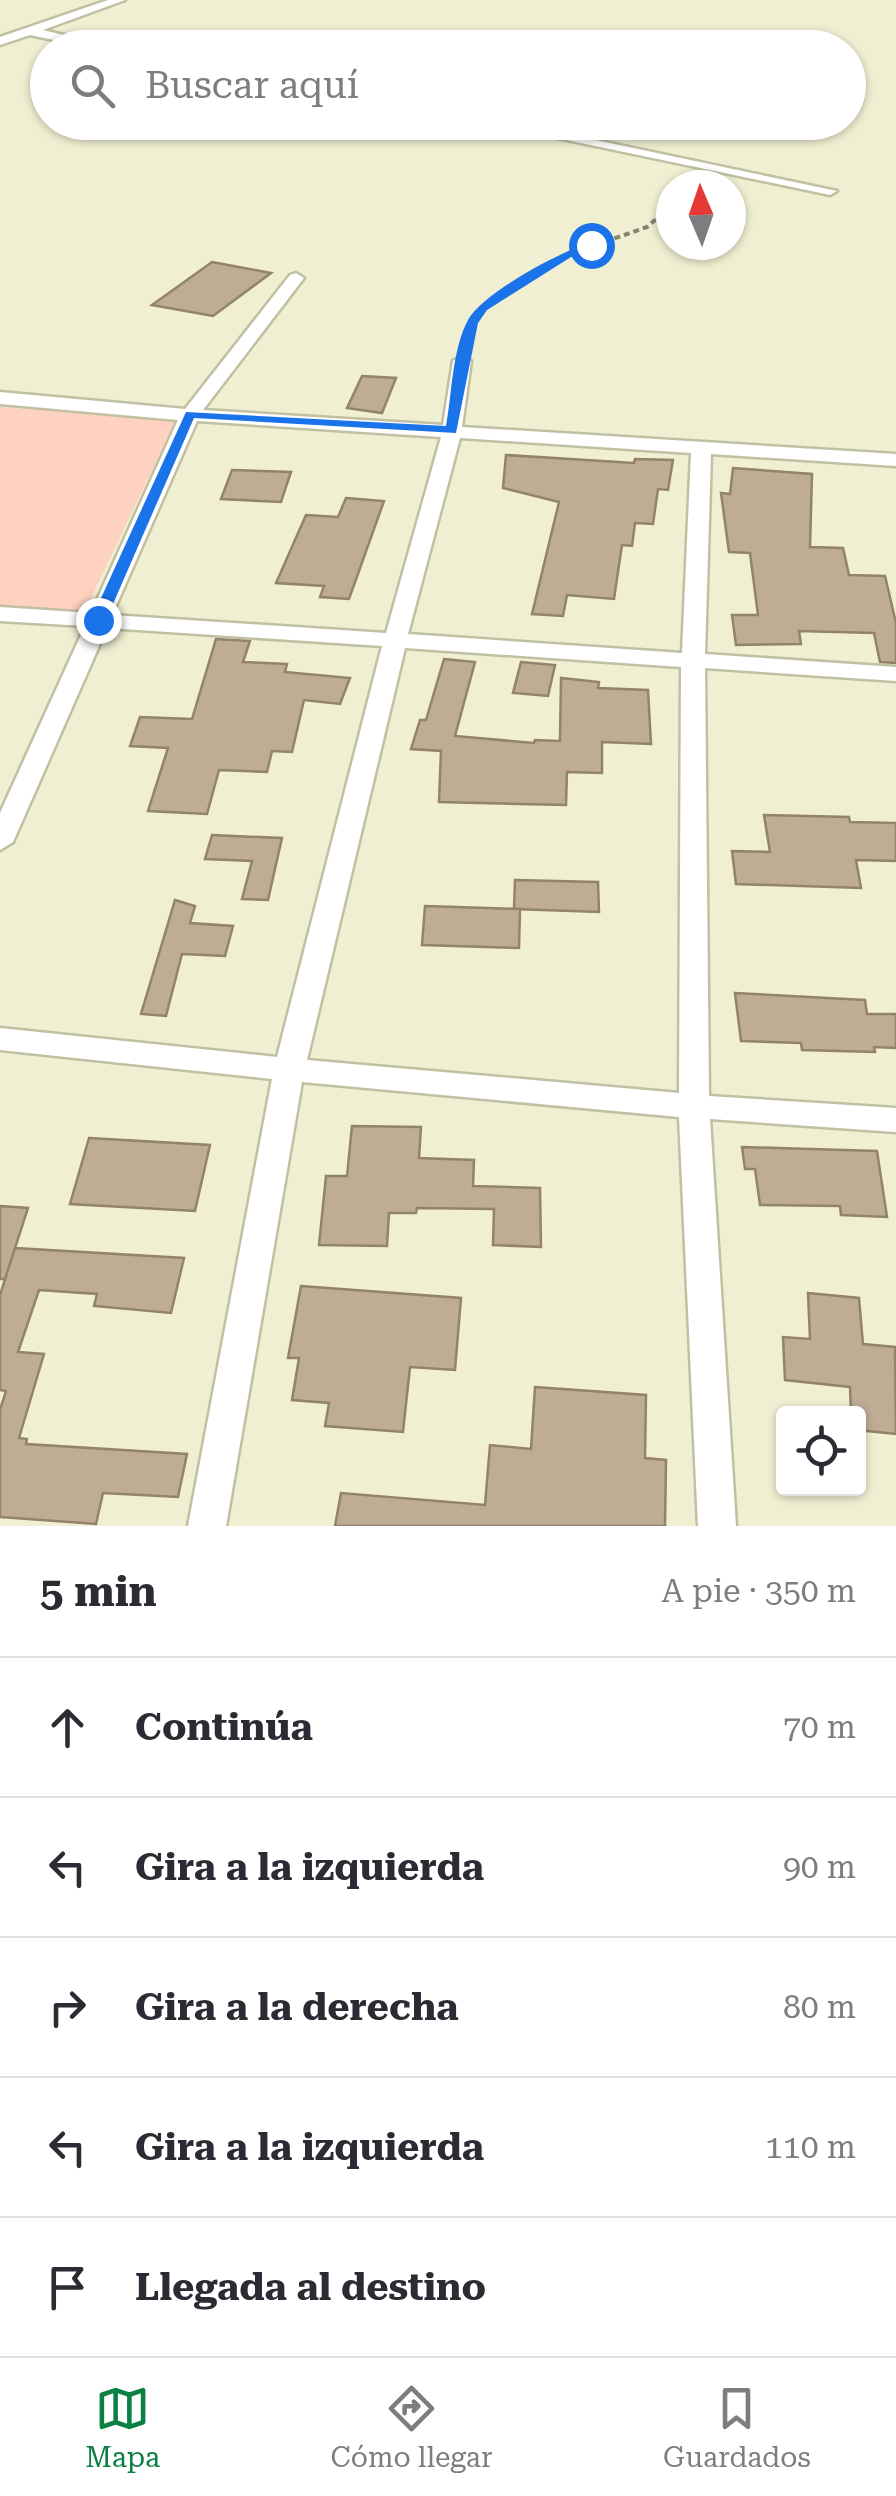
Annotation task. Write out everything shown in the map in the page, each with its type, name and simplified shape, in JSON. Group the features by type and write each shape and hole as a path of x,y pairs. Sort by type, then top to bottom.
{"street":[{"path":"33,30 118,0"},
{"path":"0,41 30,31"},
{"path":"576,140 830,191"},
{"path":"0,842 190,414 296,278"},
{"path":"207,1526 289,1071 452,430 462,361"},
{"path":"0,398 896,460"},
{"path":"701,447 694,661 694,1108 717,1526"},
{"path":"0,614 896,674"},
{"path":"0,1039 289,1071 694,1108 896,1120"}],"path":[{"path":"462,361 472,322 483,308 567,254 647,228 656,220"}],"shaded area":[{"path":"0,407 176,420 85,611 0,607"}],"building":[{"path":"212,262 271,273 213,316 152,305"},
{"path":"362,376 396,378 382,413 347,408"},
{"path":"506,455 634,463 635,459 673,460 668,490 658,489 653,524 635,523 632,546 622,545 614,599 567,595 563,616 532,614 559,502 503,488"},
{"path":"733,468 812,474 810,547 843,548 849,575 885,576 896,623 896,663 880,662 874,633 799,631 801,644 736,645 732,615 758,615 750,553 729,552 721,493 730,494"},
{"path":"232,470 291,472 281,502 221,499"},
{"path":"346,498 384,501 349,599 320,597 324,586 276,583 306,515 338,517"},
{"path":"216,639 250,641 243,662 287,664 285,672 350,678 340,704 304,700 292,752 272,751 267,772 219,770 207,814 148,811 168,748 130,746 140,717 192,719"},
{"path":"444,659 475,662 455,736 534,743 560,741 561,678 599,682 598,688 648,690 651,744 602,742 602,773 567,772 566,805 439,802 441,751 411,749 420,720 426,720"},
{"path":"521,662 555,665 548,696 513,693"},
{"path":"764,815 849,817 850,822 896,823 896,861 856,860 861,888 736,884 732,851 770,852"},
{"path":"212,835 282,838 268,900 242,899 252,861 205,859"},
{"path":"515,880 598,882 599,912 514,909"},
{"path":"175,900 195,906 190,923 233,926 225,956 182,954 166,1016 141,1014"},
{"path":"425,906 520,909 519,948 422,945"},
{"path":"735,993 865,1000 867,1014 896,1014 896,1048 874,1047 875,1052 802,1050 801,1043 741,1041"},
{"path":"352,1126 421,1127 419,1158 474,1160 473,1186 540,1188 541,1247 493,1245 494,1209 417,1208 416,1213 389,1213 387,1246 319,1245 326,1176 347,1176"},
{"path":"89,1138 210,1145 195,1211 70,1204"},
{"path":"742,1147 877,1151 887,1217 841,1215 840,1206 760,1205 755,1169 745,1169"},
{"path":"0,1206 28,1208 5,1279 0,1279"},
{"path":"15,1248 184,1258 171,1313 94,1306 97,1294 39,1290 18,1352 44,1354 19,1438 27,1439 26,1444 187,1454 178,1497 103,1493 96,1524 0,1517 0,1410 6,1391 0,1390 0,1295"},
{"path":"301,1286 461,1298 455,1370 410,1367 403,1432 325,1426 329,1403 292,1400 299,1358 288,1358"},
{"path":"808,1293 859,1298 863,1344 895,1347 896,1434 866,1431 866,1406 851,1406 850,1387 785,1380 783,1337 810,1339"},
{"path":"535,1387 646,1395 645,1458 666,1460 665,1526 335,1526 341,1493 485,1505 490,1445 531,1449"}],"route":[{"path":"98,620 190,414 452,430 472,322 483,308 567,254 591,245"}]}
